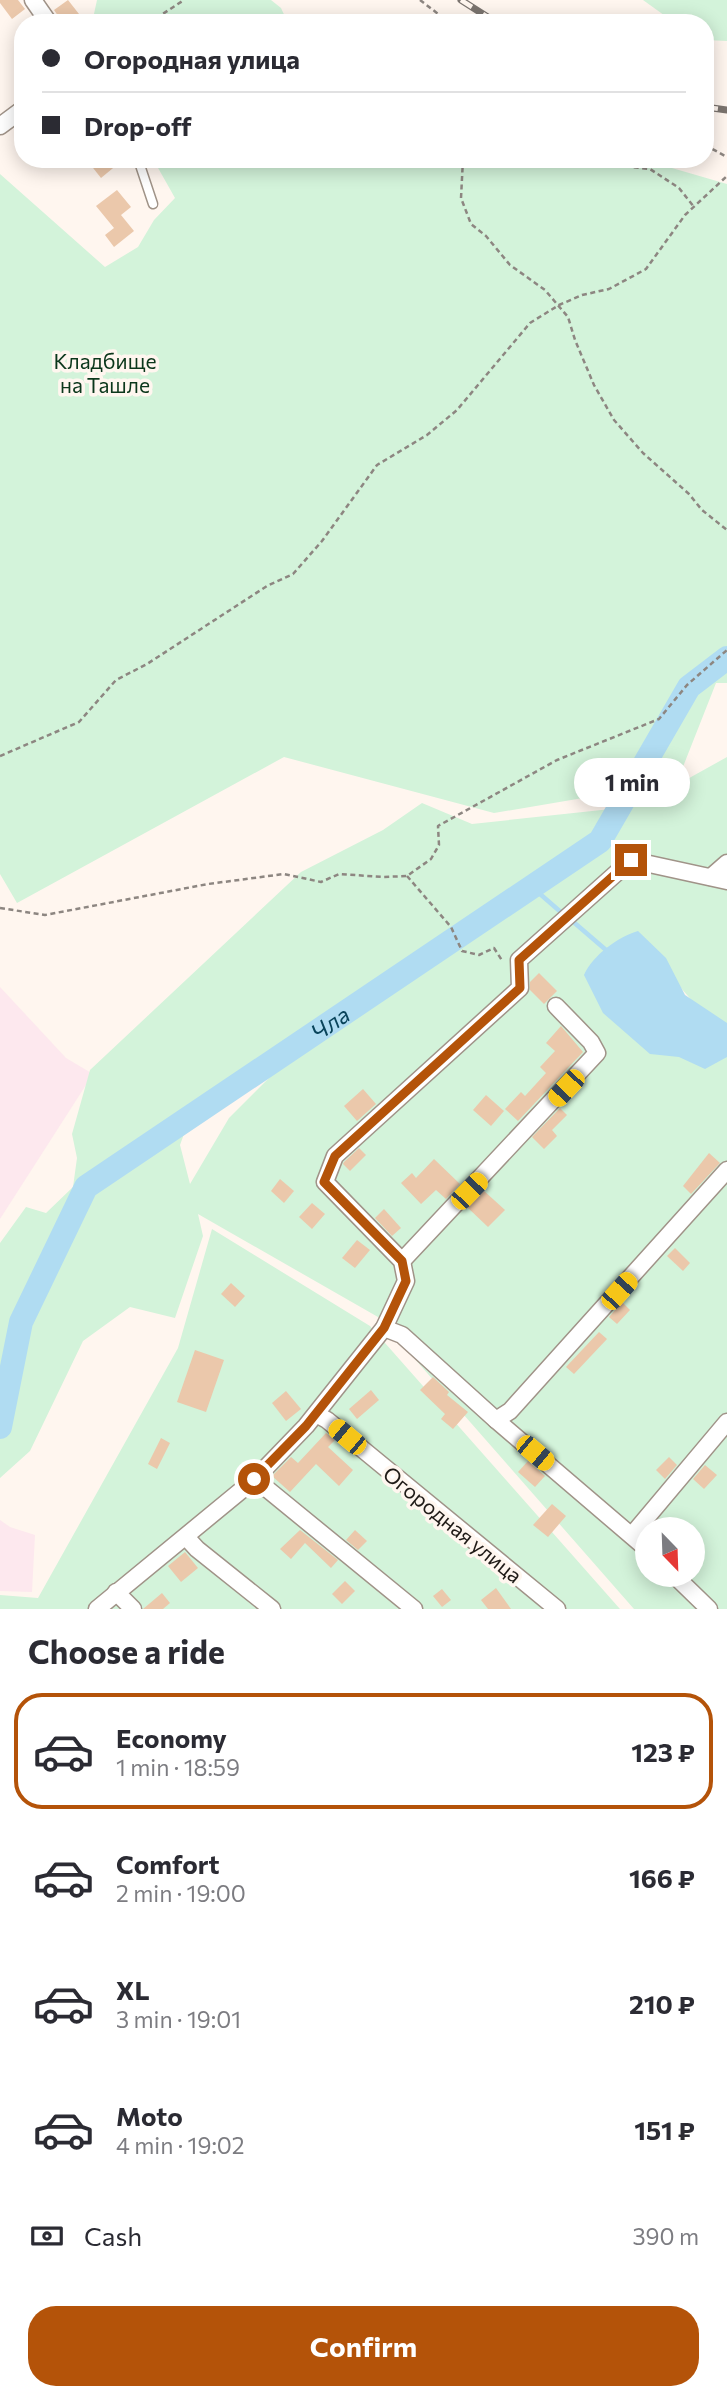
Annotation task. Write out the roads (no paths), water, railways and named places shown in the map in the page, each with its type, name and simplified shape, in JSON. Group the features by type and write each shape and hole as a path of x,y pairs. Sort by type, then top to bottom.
{"street":[{"path":"97,1609 254,1479 316,1414 384,1328 406,1281 402,1261 324,1182 335,1156 520,988 519,960 631,860 719,879 727,863"},
{"path":"402,1261 597,1053 591,1042 556,1006"},
{"path":"496,1420 510,1411 727,1170"},
{"path":"384,1328 402,1335 496,1420 635,1538"},
{"name":"Огородная улица","path":"316,1414 327,1420 557,1609"},
{"path":"632,1535 727,1422"},
{"path":"254,1479 414,1609"},
{"path":"186,1537 197,1549 272,1609"},
{"path":"686,1587 709,1609"},
{"path":"116,1592 133,1609"}],"lane":[{"path":"141,168 153,204"}],"water":[{"path":"638,931 666,958 685,995 727,1023 727,1057 705,1069 679,1057 650,1054 603,1013 584,975 593,961 607,948"}],"waterway":[{"name":"Чла","path":"0,1427 21,1322 86,1187 600,841 689,687 727,658"},
{"path":"532,887 563,914"},
{"path":"570,919 606,950 606,954"}],"railway":[{"path":"461,0 483,14"},
{"path":"714,108 727,110"}],"park label":[{"name":"Кладбище на Ташле","path":"105,372"}]}
